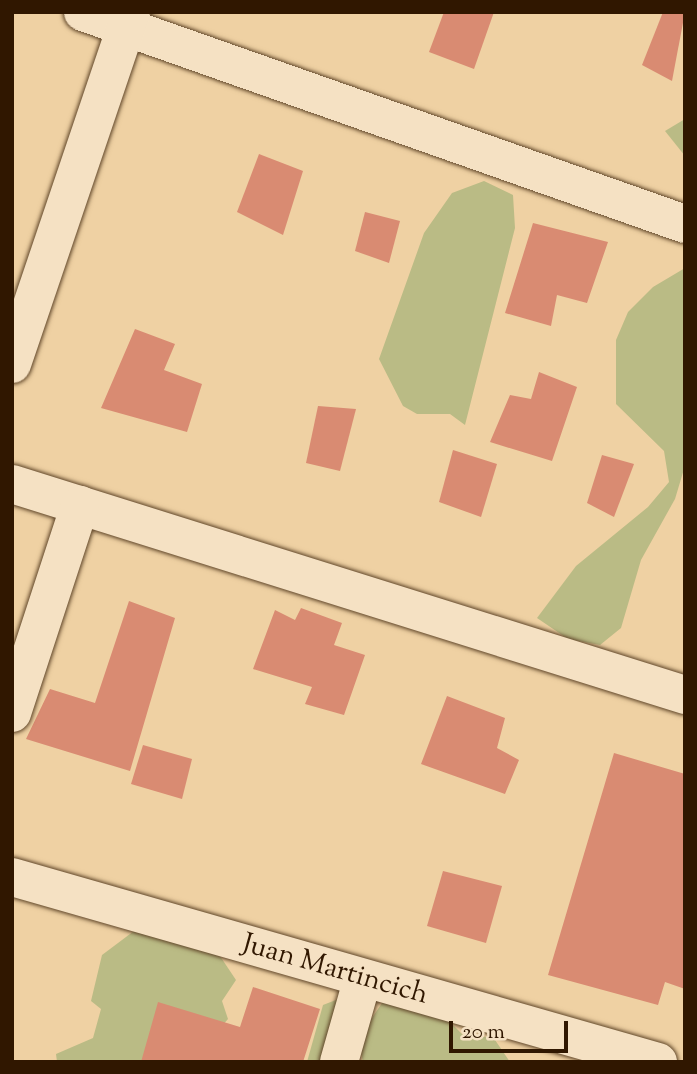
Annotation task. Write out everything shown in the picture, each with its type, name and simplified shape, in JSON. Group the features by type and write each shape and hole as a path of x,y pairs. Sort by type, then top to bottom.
{"street":[{"path":"83,12 128,19 685,224"},
{"path":"12,364 128,19"},
{"path":"12,484 685,695"},
{"path":"12,713 80,505"},
{"name":"Juan Martincich","path":"12,877 658,1062"},
{"path":"339,1062 363,978"}],"green space":[{"path":"685,119 685,156 665,131"},
{"path":"484,181 513,195 515,228 465,425 450,414 417,414 403,406 379,359 424,233 452,193"},
{"path":"685,268 684,469 675,499 641,560 621,628 600,645 568,639 537,618 576,566 648,507 669,482 664,451 616,404 616,340 628,312 653,287"},
{"path":"138,928 218,953 236,980 222,1001 228,1019 212,1037 150,1062 57,1062 56,1054 93,1038 101,1009 91,1001 102,955"},
{"path":"346,996 335,1062 307,1062 323,1005"},
{"path":"384,1000 436,1008 464,1036 493,1037 510,1062 363,1062 358,1039"}],"building":[{"path":"444,12 494,12 474,69 429,52"},
{"path":"663,12 685,12 672,81 642,65"},
{"path":"259,154 303,171 283,235 237,212"},
{"path":"365,212 400,221 389,263 355,251"},
{"path":"533,223 608,242 587,303 557,295 551,326 505,313"},
{"path":"135,329 175,344 164,370 202,384 187,432 101,408"},
{"path":"539,372 577,387 552,461 490,442 510,395 531,399"},
{"path":"318,406 356,409 340,471 306,463"},
{"path":"453,450 497,464 481,517 439,502"},
{"path":"602,455 634,464 614,517 587,503"},
{"path":"129,601 175,618 130,771 26,739 50,689 95,703"},
{"path":"301,608 342,623 334,645 365,655 344,715 305,704 312,687 253,669 275,610 295,620"},
{"path":"447,696 505,718 497,748 519,760 505,794 421,764"},
{"path":"143,745 192,759 182,799 131,784"},
{"path":"614,753 685,774 685,989 665,982 658,1005 548,975"},
{"path":"443,871 502,886 486,943 427,926"},
{"path":"253,987 320,1009 303,1062 141,1062 158,1002 240,1027"}]}
